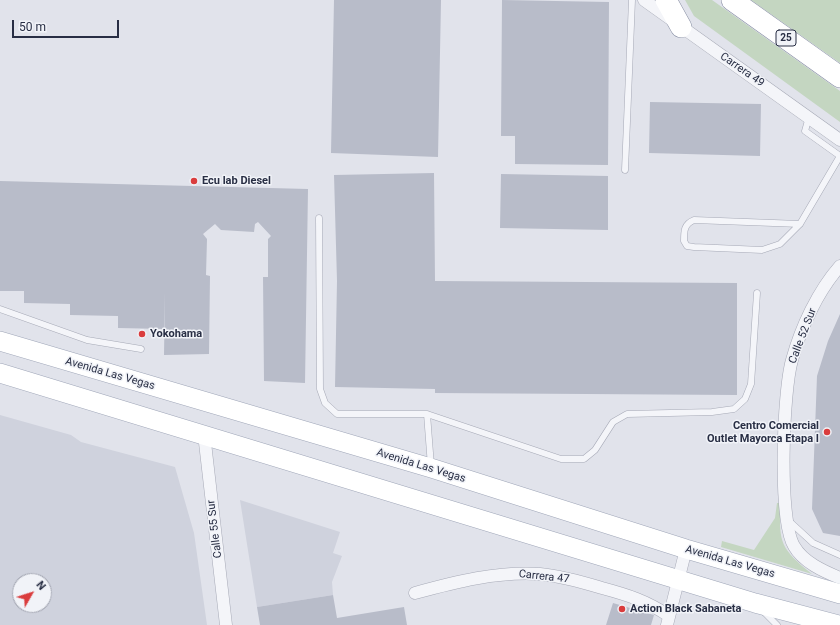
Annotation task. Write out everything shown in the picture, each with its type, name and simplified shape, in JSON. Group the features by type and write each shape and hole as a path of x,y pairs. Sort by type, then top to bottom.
{"highway":[{"path":"666,0 681,27"},
{"name":"25","path":"732,0 840,76"}],"main road":[{"name":"Avenida Las Vegas","path":"0,341 431,468 686,549 840,594"},
{"path":"0,373 755,603 839,625"}],"street":[{"name":"Carrera 49","path":"644,0 810,117 840,140"},
{"name":"Calle 52 Sur","path":"840,266 825,286 808,319 792,360 786,399 784,498 790,537 800,554 815,566 840,578"},
{"name":"Calle 55 Sur","path":"204,434 226,625"},
{"path":"668,620 686,549"},
{"name":"Carrera 47","path":"415,593 448,584 513,573 541,574 572,579 635,597 652,604 668,620"}],"lane":[{"path":"626,170 632,0"},
{"path":"800,224 694,220 688,223 684,228 684,241 687,246 694,247 762,250 780,244 800,224 840,156 805,131 810,117"},
{"path":"319,218 320,389 325,404 337,414 428,414 561,459 584,459 595,450 613,422 627,414 712,412 734,409 745,399 751,384 757,294"},
{"path":"0,309 86,340 141,349"},
{"path":"428,414 431,468"},
{"path":"787,519 812,543 840,555"},
{"path":"755,603 777,625"}],"shaded area":[{"path":"0,415 71,435 81,442 175,467 194,533 207,625 0,625"},
{"path":"240,500 340,532 333,553 342,556 332,582 333,595 257,607"}],"green space":[{"path":"685,0 712,0 840,91 840,122 694,16"},
{"path":"751,0 840,0 840,63"},
{"path":"777,503 781,503 780,527 784,544 794,558 812,574 721,547 722,541 754,550 775,518"}],"building":[{"path":"334,0 441,0 438,157 331,153"},
{"path":"502,0 609,2 608,165 515,164 515,136 501,136"},
{"path":"650,102 761,104 760,156 649,153"},
{"path":"434,173 435,281 737,283 737,395 435,393 435,389 335,387 337,281 334,175"},
{"path":"501,174 608,176 608,230 500,228"},
{"path":"0,181 308,189 305,383 264,381 263,277 268,277 268,239 271,236 258,222 255,224 254,232 221,230 215,224 203,234 207,239 206,275 210,276 209,354 164,355 165,292 164,329 118,328 118,316 70,315 70,304 24,303 24,291 0,291"},
{"name":"Centro Comercial Outlet Mayorca Etapa I","path":"840,314 840,536 823,533 812,509 817,376 828,341"},
{"path":"333,595 337,618 404,607 407,625 260,625 257,607"},
{"name":"Action Black Sabaneta","path":"613,603 654,615 651,625 606,625"}],"place":[{"name":"Ecu lab Diesel","path":"194,181"},
{"name":"Yokohama","path":"142,334"},
{"name":"Centro Comercial Outlet Mayorca Etapa I","path":"827,432"},
{"name":"Action Black Sabaneta","path":"622,609"}]}
